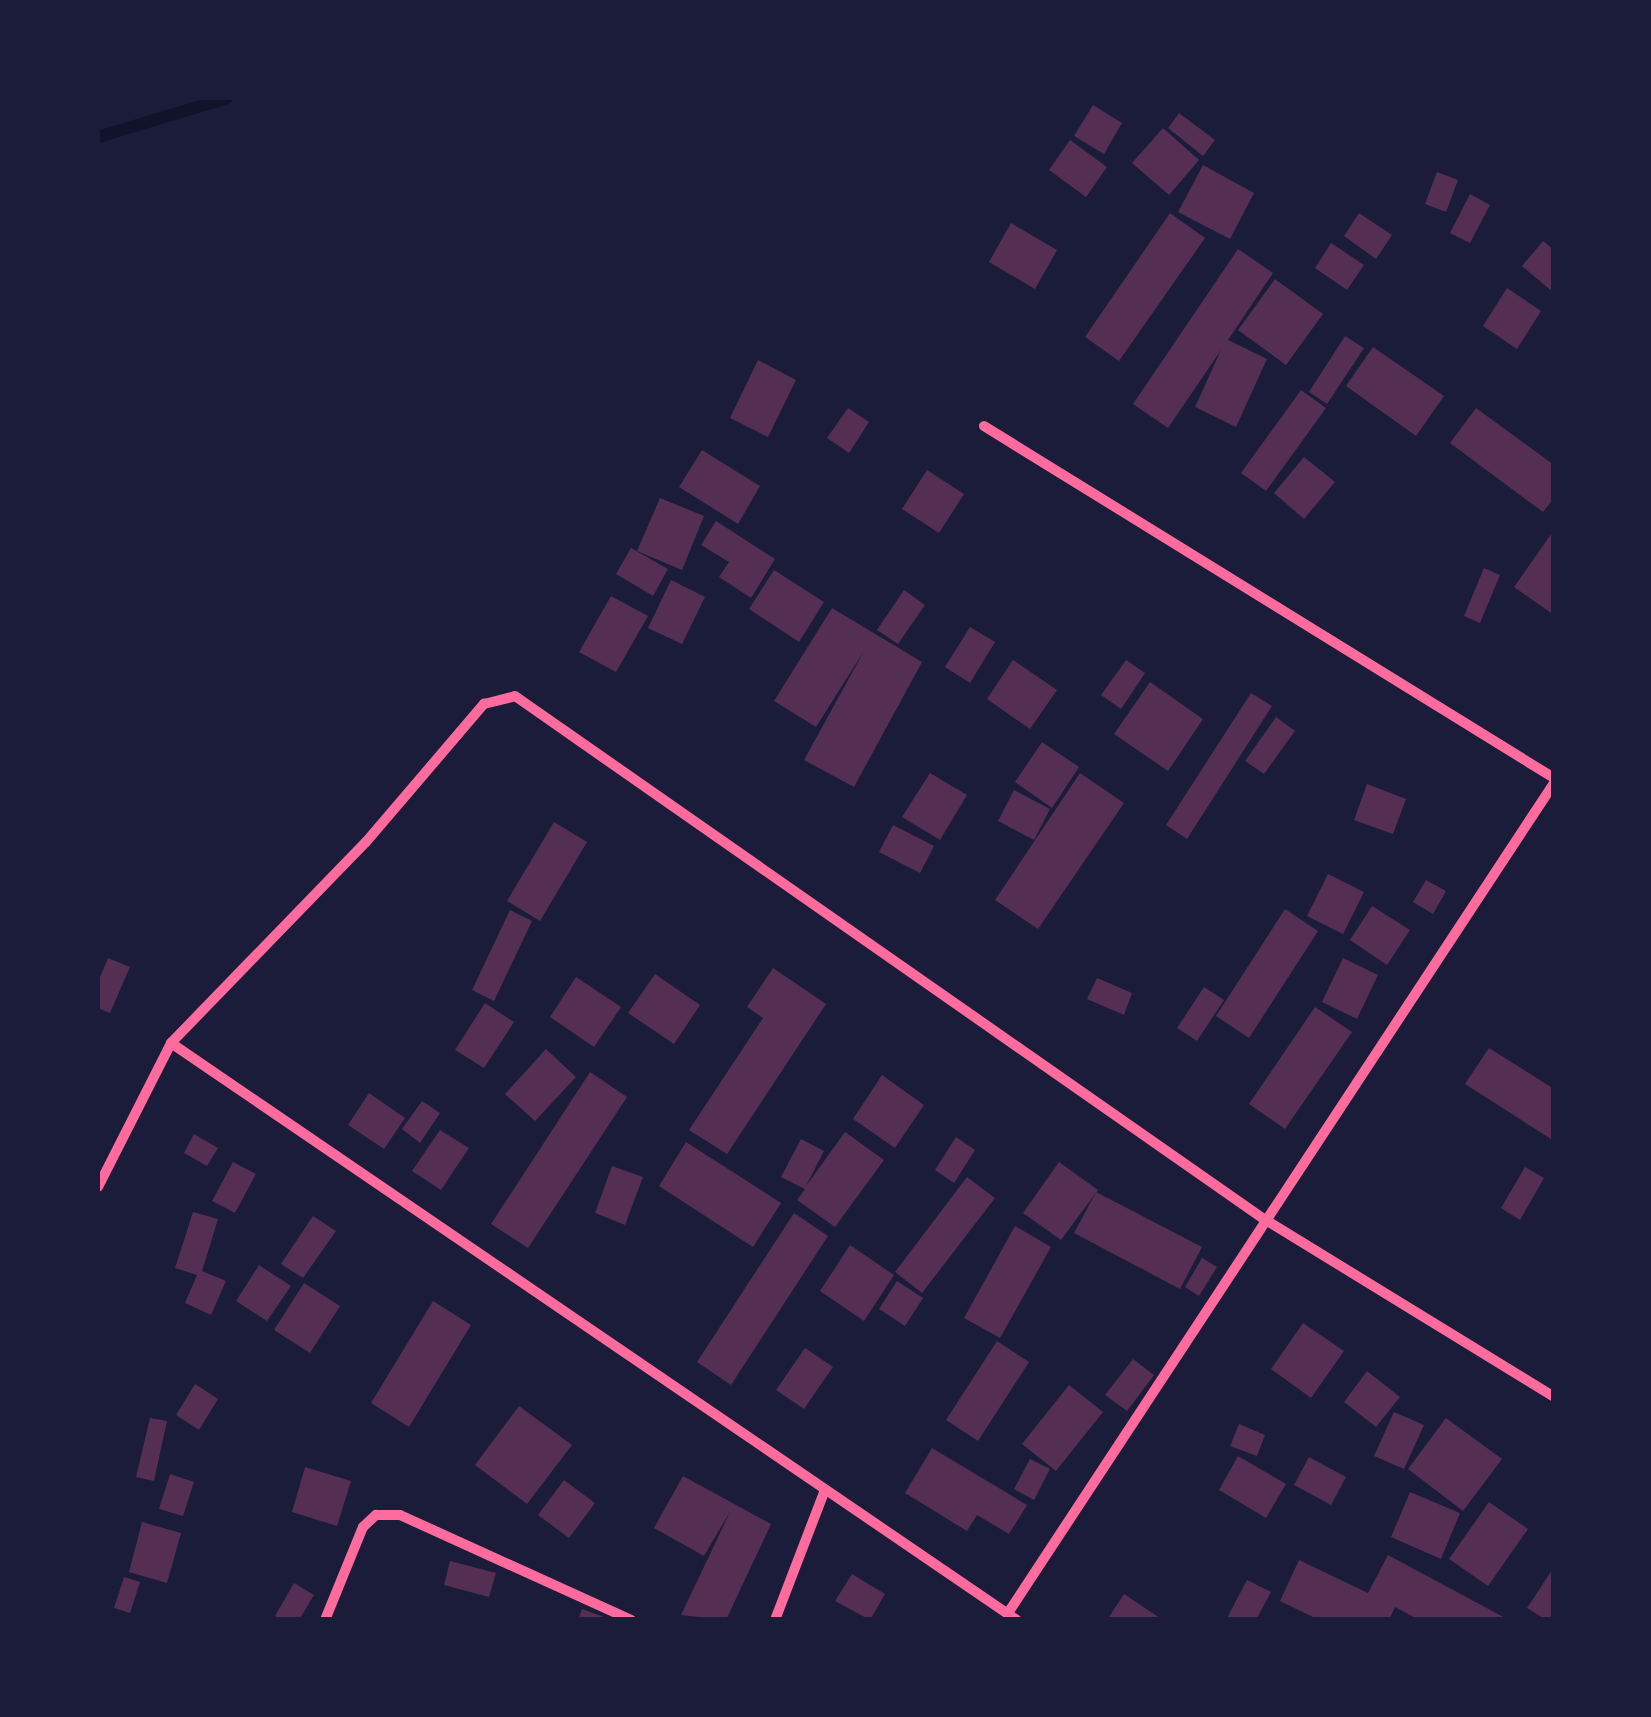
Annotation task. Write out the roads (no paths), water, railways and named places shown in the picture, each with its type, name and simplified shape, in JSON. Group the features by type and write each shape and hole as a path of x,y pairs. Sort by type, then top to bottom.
{"street":[{"path":"171,1043 1013,1616 1264,1219 1554,780 984,426"},
{"path":"98,1187 171,1043 366,842 484,704 515,696 1264,1219 1554,1397"},
{"path":"775,1620 824,1490"},
{"path":"326,1620 363,1527 376,1515 400,1515 631,1620"}],"waterway":[{"path":"98,137 227,98"}]}
